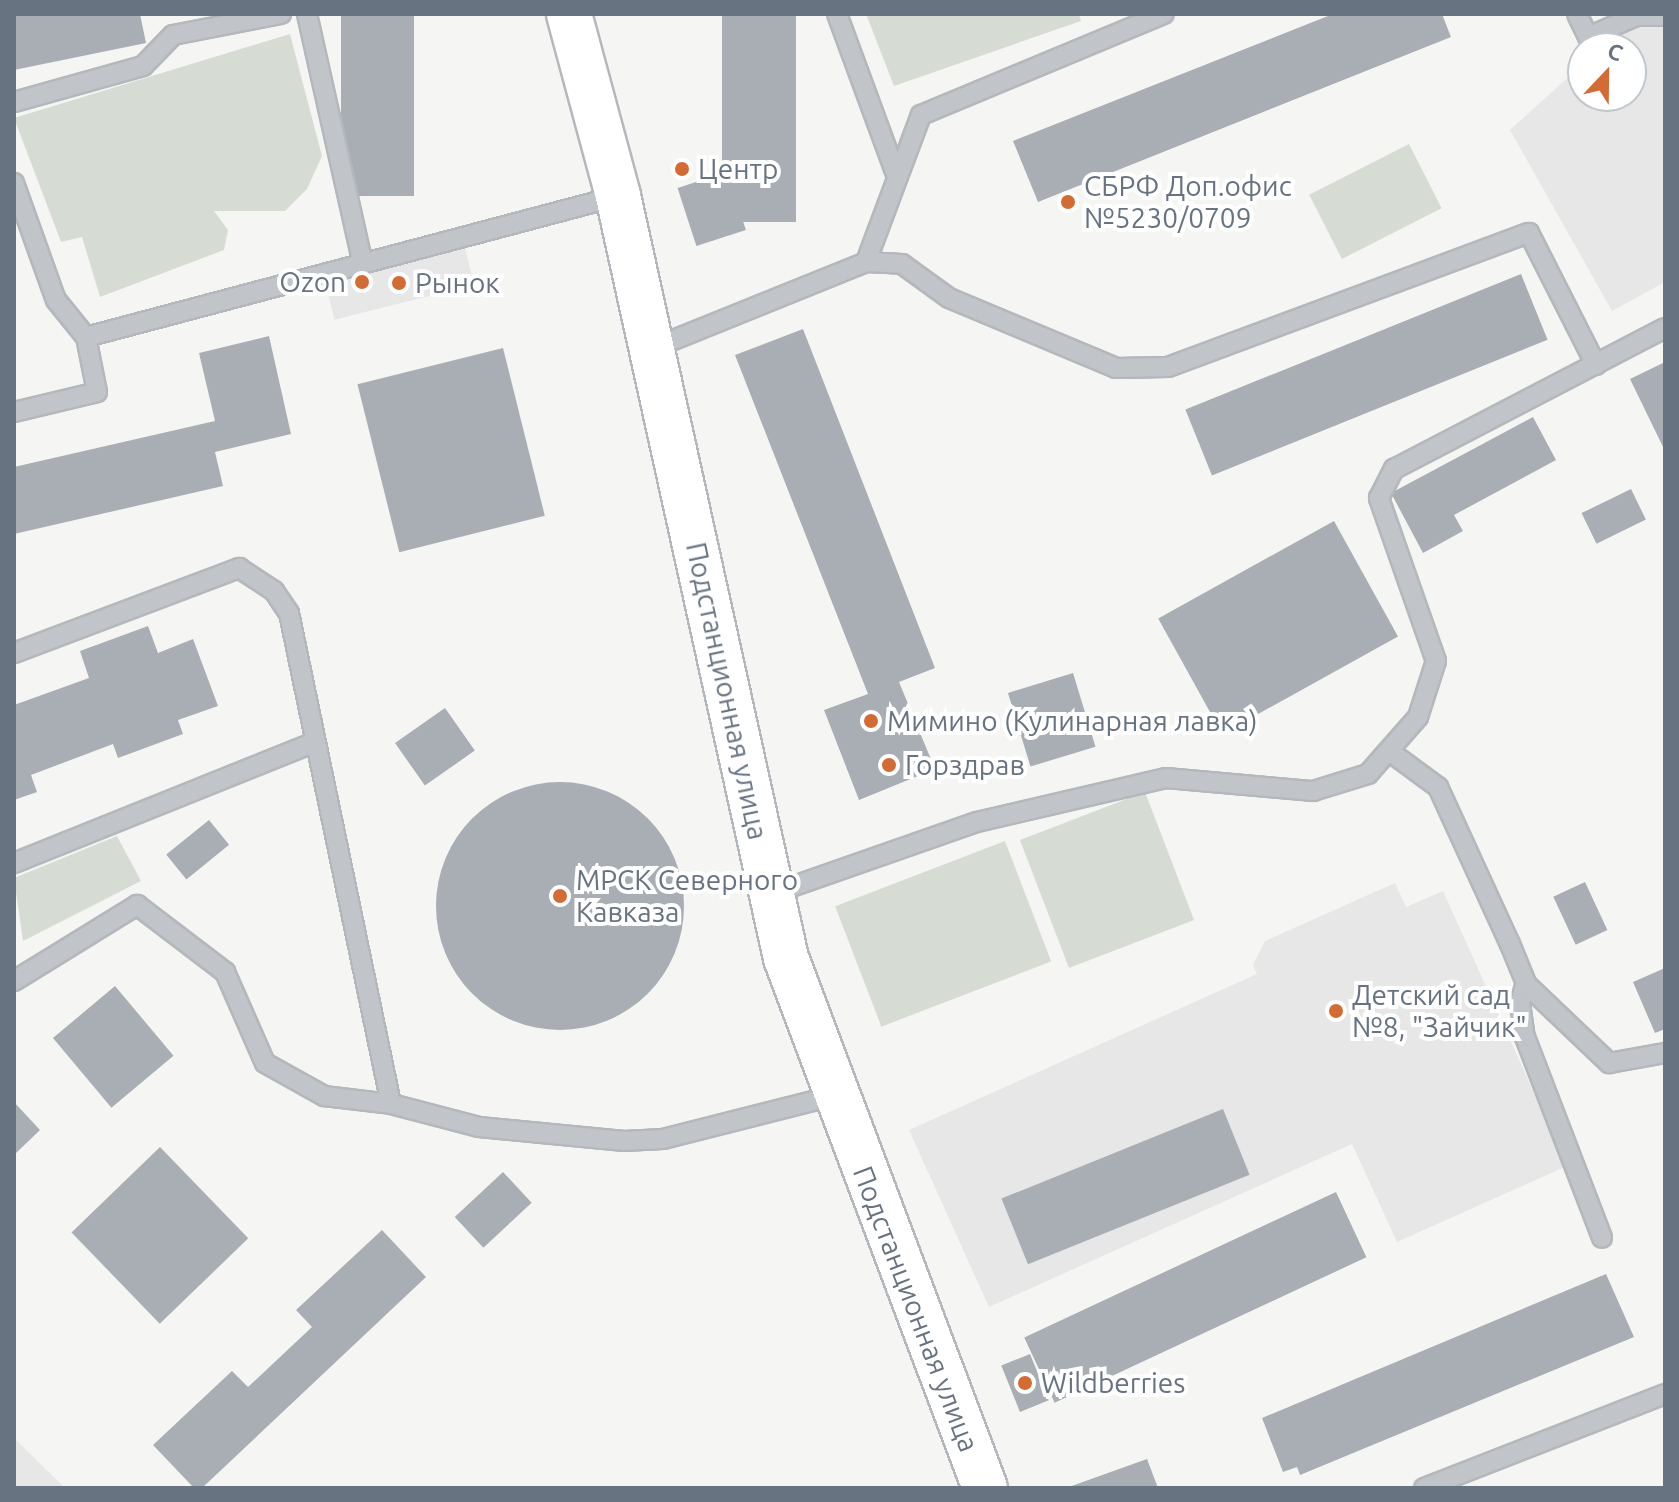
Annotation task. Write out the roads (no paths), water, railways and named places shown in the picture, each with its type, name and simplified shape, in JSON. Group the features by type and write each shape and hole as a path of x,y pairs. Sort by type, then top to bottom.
{"street":[{"name":"Подстанционная улица","path":"569,14 618,196 771,894 833,1096 985,1488"}],"lane":[{"path":"14,102 143,66 173,35 281,14"},
{"path":"307,14 363,264"},
{"path":"837,14 896,174"},
{"path":"866,262 896,174 921,115 1164,14"},
{"path":"1577,14 1588,37 1636,16 1665,16"},
{"path":"14,183 56,300 86,337 97,392 14,412"},
{"path":"86,337 618,196"},
{"path":"651,349 866,262 902,264 949,298 1102,364 1168,367 1529,233 1596,365"},
{"path":"771,894 977,822 1166,778 1313,791 1368,774 1393,754 1430,694 1436,661 1379,498 1394,469 1665,328"},
{"path":"14,653 239,568 274,591 289,613 313,743 391,1104"},
{"path":"14,863 313,743"},
{"path":"1393,754 1438,787 1526,984 1609,1063 1665,1053"},
{"path":"14,981 137,905 225,972 265,1063 324,1096 391,1104 479,1127 624,1141 663,1139 833,1096"},
{"path":"1526,984 1520,1003 1525,1037 1602,1238"},
{"path":"1424,1488 1665,1394"}],"place":[{"name":"Центр","path":"682,169"},
{"name":"СБРФ Доп.офис №5230/0709","path":"1068,202"},
{"name":"Ozon","path":"362,282"},
{"name":"Рынок","path":"399,283"},
{"name":"Мимино (Кулинарная лавка)","path":"871,721"},
{"name":"Горздрав","path":"889,765"},
{"name":"МРСК Северного Кавказа","path":"560,896"},
{"name":"Детский сад №8, \"Зайчик\"","path":"1336,1011"},
{"name":"Wildberries","path":"1025,1383"}]}
